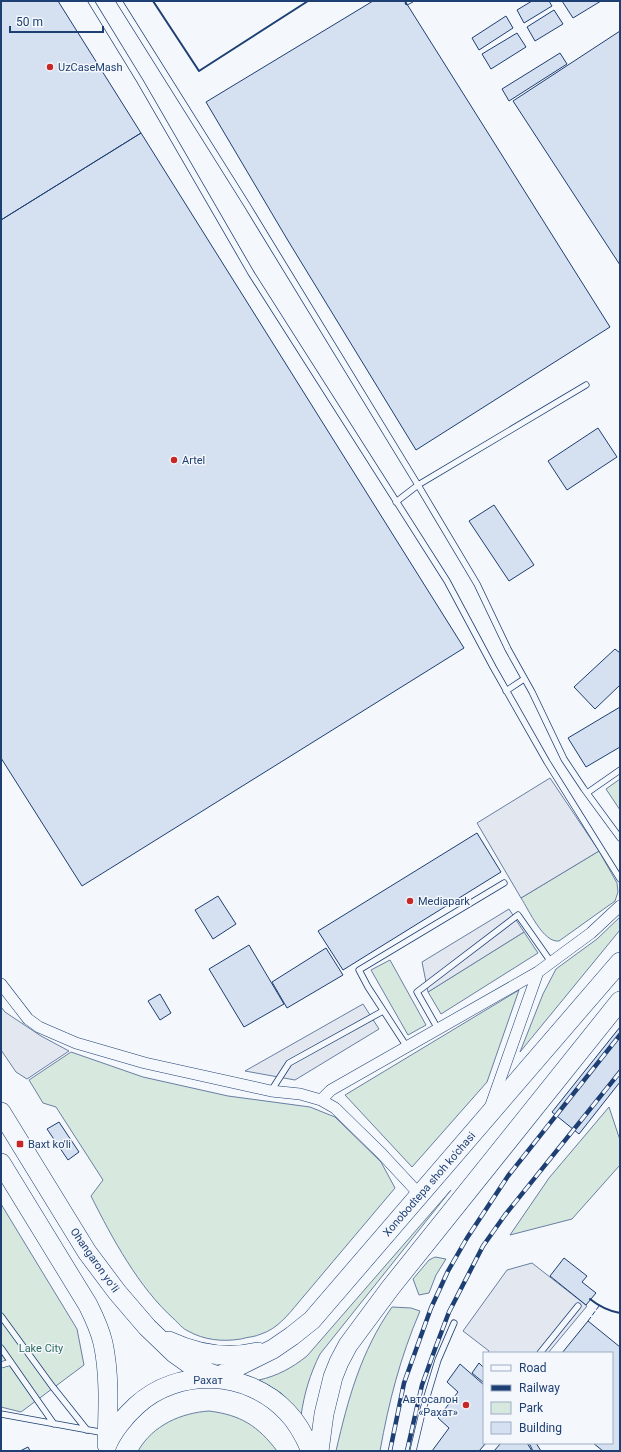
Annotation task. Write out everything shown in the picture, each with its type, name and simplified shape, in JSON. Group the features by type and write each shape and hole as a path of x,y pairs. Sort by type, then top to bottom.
{"highway":[{"name":"Xonobodtepa shoh ko'chasi","path":"222,1379 273,1349 302,1329 312,1320 620,962"},
{"path":"319,1451 324,1414 334,1377 339,1362 348,1345 391,1287 620,1001"},
{"name":"Ohangaron yoʻli","path":"1,1112 90,1257 116,1292 147,1327 174,1353 188,1363 222,1379"},
{"path":"1,1163 88,1305 97,1324 103,1344 105,1362 108,1440"},
{"path":"147,1327 170,1341 204,1353 237,1356 273,1349"},
{"name":"Рахат","path":"108,1440 130,1411 151,1394 175,1383 195,1379 222,1379 247,1385 262,1392 279,1405 298,1425 311,1451"}],"street":[{"path":"321,1100 331,1090 538,972 591,933 620,906"},
{"path":"487,1117 538,972"},
{"path":"1,984 28,1019 39,1027 76,1044 145,1063 271,1091 300,1094 321,1100 335,1108 381,1153 420,1195"}],"lane":[{"path":"91,1 140,81 252,273 447,581 506,691 547,762 620,879"},
{"path":"119,1 251,211 418,485 476,584 564,759 586,793 620,838"},
{"path":"396,502 418,485 586,385"},
{"path":"506,691 524,679"},
{"path":"586,793 620,770"},
{"path":"407,1047 368,987 359,970 504,883"},
{"path":"438,1029 417,992 518,915 551,962"},
{"path":"271,1091 289,1063 383,1011"},
{"path":"541,1352 578,1306"},
{"path":"1,1316 52,1386 87,1430"},
{"path":"413,1451 422,1413 438,1360 454,1323"},
{"path":"1,1348 54,1424"},
{"path":"1,1365 11,1362"},
{"path":"1,1414 87,1430 108,1440"}],"green space":[{"path":"620,779 620,810 606,789"},
{"path":"599,851 617,883 618,892 615,901 559,941 547,937 537,925 521,898"},
{"path":"620,917 620,930 520,1052 543,994 556,969 597,939"},
{"path":"524,932 538,953 441,1014 428,992"},
{"path":"390,960 426,1025 408,1035 371,970"},
{"path":"519,990 487,1082 412,1167 345,1095"},
{"path":"71,1052 143,1077 228,1096 310,1107 335,1117 381,1162 395,1188 290,1312 272,1329 259,1335 234,1340 213,1340 194,1334 182,1327 161,1307 127,1262 91,1196 103,1180 56,1107 43,1103 29,1080"},
{"path":"609,1107 620,1140 620,1165 572,1219 510,1235 549,1178"},
{"path":"451,1190 320,1354 308,1384 301,1416 281,1393 259,1380 284,1371 307,1356"},
{"name":"Lake City","path":"1,1204 77,1329 84,1365 21,1412 1,1407"},
{"path":"435,1257 446,1259 436,1275 429,1293 419,1295 413,1279 429,1260"},
{"path":"392,1307 411,1308 420,1311 396,1380 380,1451 336,1451 345,1413 364,1358 381,1324"},
{"path":"209,1411 230,1415 248,1423 256,1428 277,1451 138,1451 151,1434 160,1427 188,1414"}],"shaded area":[{"path":"550,778 599,851 521,898 477,823"},
{"path":"509,909 524,932 428,992 422,962"},
{"path":"363,1004 379,1029 295,1080 245,1071"},
{"path":"1,1007 5,1012 41,1036 69,1051 27,1079 16,1072 1,1050"},
{"path":"532,1263 587,1306 549,1352 488,1352 463,1331 507,1270"}],"building":[{"name":"UzCaseMash","path":"1,1 58,1 141,133 1,220"},
{"path":"373,1 405,1 610,327 416,450 287,239 206,102"},
{"path":"532,1 549,1 552,6 524,23 517,10"},
{"path":"562,1 601,1 573,18"},
{"path":"554,10 563,24 535,41 527,27"},
{"path":"506,16 513,28 479,50 472,38"},
{"path":"620,31 620,265 513,101"},
{"path":"517,33 526,47 491,69 482,54"},
{"path":"560,53 567,64 509,101 502,89"},
{"name":"Artel","path":"141,133 464,648 82,886 1,758 1,220"},
{"path":"598,428 617,457 567,490 548,461"},
{"path":"494,505 534,565 509,581 469,521"},
{"path":"615,649 620,653 620,685 595,709 574,687"},
{"path":"620,707 620,747 586,767 568,738"},
{"path":"477,833 501,872 343,970 318,931"},
{"path":"218,896 236,924 213,939 195,910"},
{"path":"249,945 284,1004 244,1027 209,969"},
{"path":"326,948 343,975 287,1008 272,982"},
{"path":"160,994 171,1013 160,1020 148,1001"},
{"path":"620,1027 620,1082 579,1134 552,1112"},
{"path":"59,1122 79,1152 68,1160 47,1129"},
{"path":"564,1258 587,1276 582,1282 596,1293 586,1305 550,1276"},
{"path":"588,1321 620,1347 620,1451 603,1451 594,1444 613,1444 613,1352 563,1352"},
{"path":"479,1363 483,1367 483,1382 472,1373"},
{"name":"Автосалон «Рахат»","path":"460,1364 483,1384 483,1444 485,1444 479,1451 432,1451 449,1428 438,1418 458,1392 447,1382"},
{"path":"500,1444 528,1444 532,1451 494,1451"},
{"path":"530,1444 537,1444 541,1451 533,1451"},
{"path":"28,1447 30,1451 20,1451"}],"railway":[{"path":"407,3 411,1"},
{"path":"390,1451 404,1383 431,1308 448,1271 467,1238 508,1176 620,1035"},
{"path":"407,1451 422,1385 435,1349 449,1312 483,1246 505,1215 620,1072"}],"fence":[{"path":"588,1321 599,1306"}],"wall":[{"path":"153,1 199,71 308,1"},
{"path":"590,1299 604,1308 620,1313"}],"place":[{"name":"UzCaseMash","path":"50,67"},
{"name":"Artel","path":"174,460"},
{"name":"Mediapark","path":"410,901"},
{"name":"Baxt ko'li","path":"20,1144"},
{"name":"Автосалон «Рахат»","path":"466,1405"}]}
